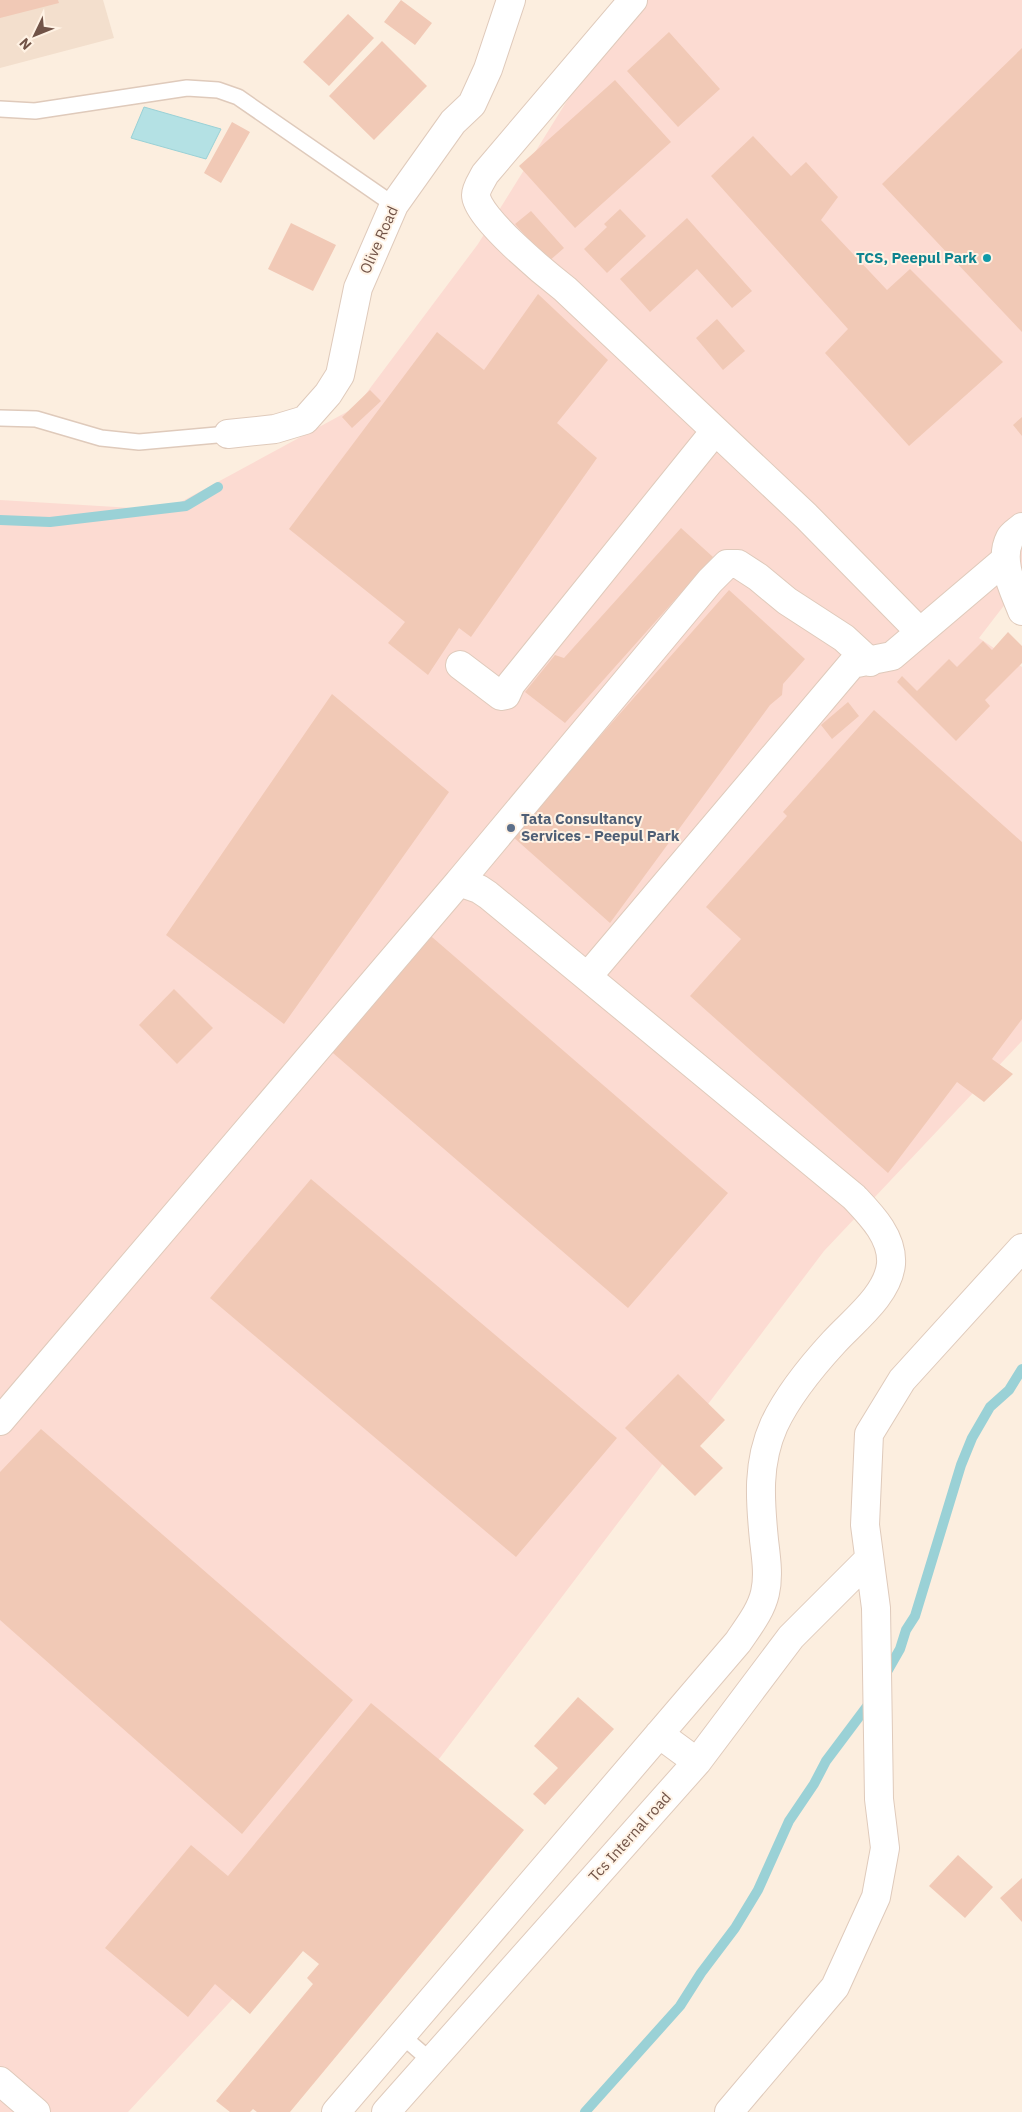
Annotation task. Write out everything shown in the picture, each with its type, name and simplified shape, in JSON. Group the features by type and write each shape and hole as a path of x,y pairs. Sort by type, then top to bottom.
{"street":[{"name":"Olive Road","path":"228,434 275,429 305,420 328,394 340,375 358,288 394,205 453,122 472,104 488,69 510,0"},
{"path":"633,0 485,174 478,189 477,198 484,213 532,264 565,290 806,516 919,631"},
{"path":"460,665 501,696 506,695 524,668 715,431"},
{"path":"1022,527 1010,537 1005,560 1010,580 1022,611"},
{"path":"588,976 852,664 870,662 892,656 906,646 919,631 1005,560"},
{"path":"0,1421 459,882 710,580 727,564 738,564 751,572 787,601 844,638 870,662"},
{"path":"336,2112 738,1642 756,1615 765,1593 767,1570 760,1503 760,1474 766,1446 790,1396 832,1344 879,1292 888,1278 891,1263 888,1245 881,1230 854,1197 480,888 459,882"},
{"path":"729,2112 834,1987 876,1897 885,1848 879,1799 876,1608 865,1525 869,1434 902,1380 1022,1248"},
{"name":"Tcs Internal road","path":"386,2112 697,1762 791,1637 869,1559"},
{"path":"659,1734 697,1762"},
{"path":"0,2081 36,2112"}],"lane":[{"path":"0,109 35,112 187,88 218,90 238,97 394,205"},
{"path":"0,418 36,419 101,438 139,442 228,434"},
{"path":"401,2035 431,2061"}],"shaded area":[{"path":"0,0 103,0 114,38 0,68"},
{"name":"Tata Consultancy Services - Peepul Park","path":"640,0 1022,0 1022,582 979,638 1022,667 1022,1041 824,1251 367,1854 128,2112 0,2112 0,500 166,510 356,407 478,244 614,25"}],"water":[{"path":"144,107 221,129 206,159 131,138"}],"building":[{"path":"0,0 58,0 59,3 0,18"},
{"path":"401,0 432,23 415,45 384,22"},
{"path":"348,14 374,38 329,86 303,62"},
{"path":"669,32 720,89 678,127 627,71"},
{"path":"382,41 427,86 374,140 329,96"},
{"name":"TCS, Peepul Park","path":"1022,48 1022,332 882,184"},
{"path":"615,80 671,142 575,228 519,166"},
{"path":"232,122 250,132 221,183 204,173"},
{"path":"753,136 791,176 806,162 838,197 821,220 887,290 910,269 1003,362 909,446 825,353 848,329 711,176"},
{"path":"620,209 646,236 607,273 584,249 607,227 604,224"},
{"path":"531,211 564,248 548,262 515,224"},
{"path":"687,218 752,291 732,308 697,269 650,312 620,279"},
{"path":"291,223 336,245 313,291 268,269"},
{"path":"538,294 608,360 557,423 597,458 471,637 459,628 428,675 388,643 405,622 289,529 437,332 484,370"},
{"path":"717,319 745,351 723,370 696,338"},
{"path":"370,390 381,401 352,428 342,417"},
{"path":"1022,417 1022,436 1013,425"},
{"path":"681,528 713,557 565,723 525,692 555,655 564,658"},
{"path":"729,590 805,659 783,684 782,695 770,705 610,923 512,836"},
{"path":"1008,632 1022,646 1022,663 985,700 990,706 956,741 897,682 902,676 917,691 949,659 957,667 983,641 992,650"},
{"path":"332,694 449,792 284,1024 166,935"},
{"path":"848,702 859,716 832,739 821,725"},
{"path":"874,710 1022,842 1022,1019 992,1059 1013,1074 984,1102 957,1082 888,1173 690,996 741,939 706,907 787,816 783,812"},
{"path":"425,931 728,1193 628,1308 326,1047"},
{"path":"174,989 213,1028 177,1064 139,1025"},
{"path":"311,1179 617,1438 516,1557 210,1298"},
{"path":"678,1374 725,1420 700,1446 723,1468 695,1496 625,1428"},
{"path":"41,1429 353,1700 242,1834 0,1620 0,1472"},
{"path":"578,1697 614,1729 545,1805 533,1794 558,1768 534,1746"},
{"path":"371,1703 524,1830 290,2112 257,2112 253,2109 250,2112 230,2112 216,2101 313,1984 307,1978 319,1964 303,1951 250,2014 215,1984 188,2017 105,1948 191,1845 228,1876"},
{"path":"958,1855 993,1887 965,1918 929,1886"},
{"path":"1022,1878 1022,1922 1000,1898"}],"waterway":[{"path":"0,520 50,522 186,506 218,487"},
{"path":"884,1677 900,1649 906,1630 915,1616 961,1465 972,1438 990,1407 1009,1390 1022,1369"},
{"path":"585,2112 680,2006 701,1973 735,1928 758,1890 789,1821 814,1784 826,1761 871,1701"}],"place":[{"name":"TCS, Peepul Park","path":"987,258"},
{"name":"Tata Consultancy Services - Peepul Park","path":"511,828"}]}
